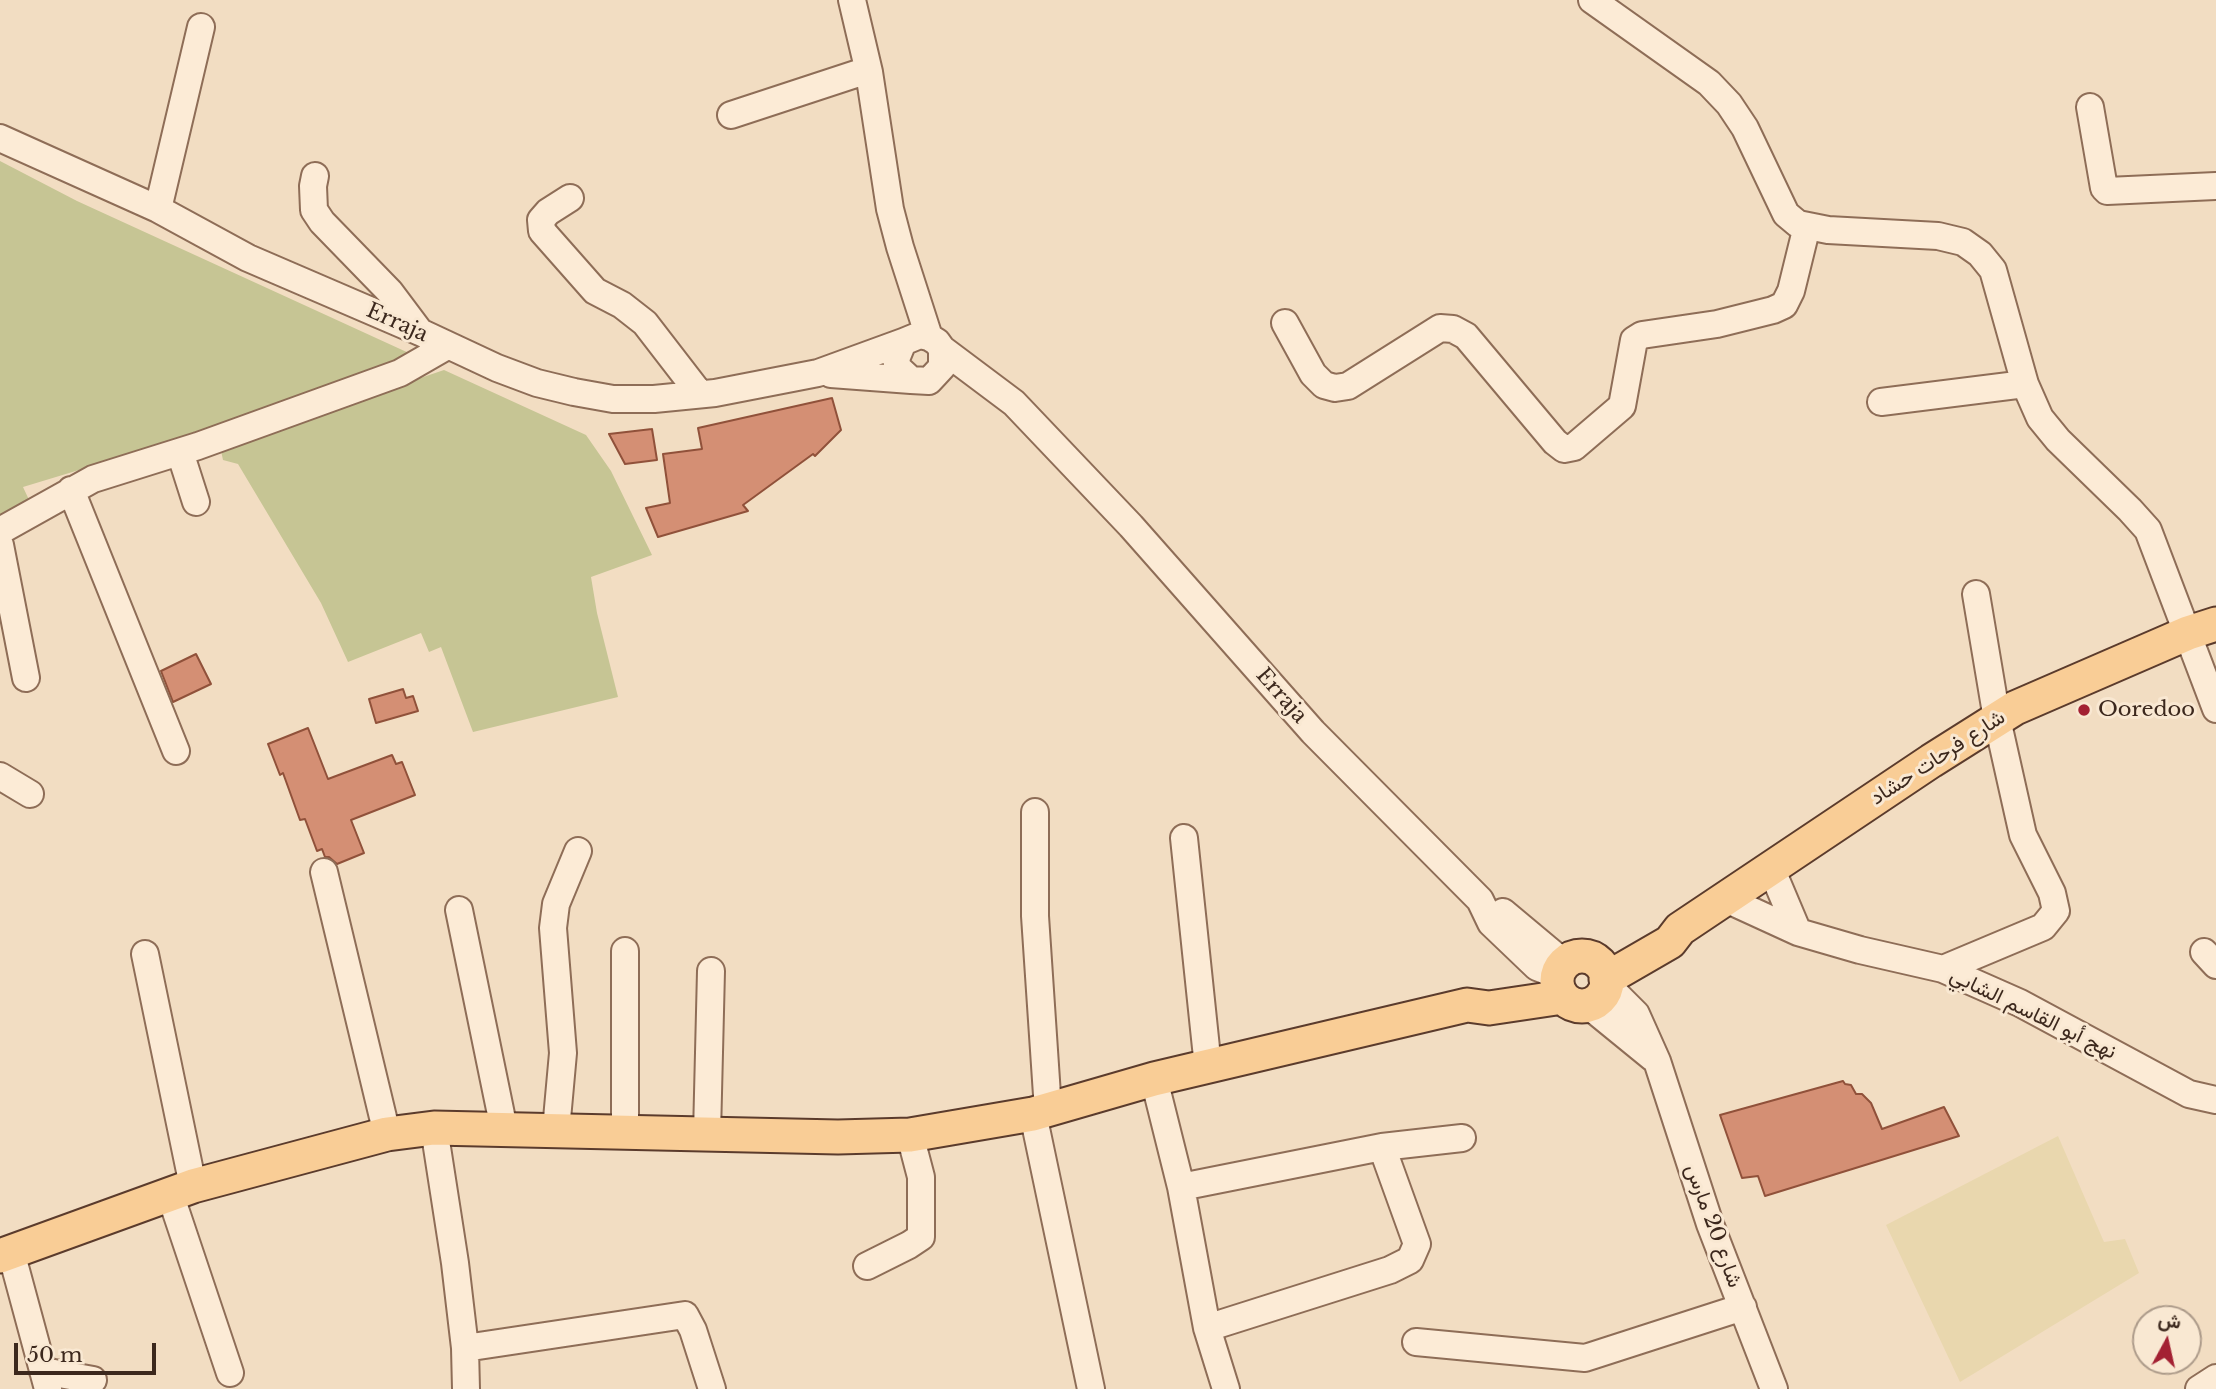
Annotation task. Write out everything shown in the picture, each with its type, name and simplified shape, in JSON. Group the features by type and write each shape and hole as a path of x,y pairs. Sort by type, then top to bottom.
{"main road":[{"name":"شارع فرحات حشاد","path":"1580,981 1670,942 1680,929 2015,708 2202,628"},
{"path":"5,1254 182,1190 387,1134 434,1128 838,1137 910,1135 1040,1112 1154,1079 1467,1005 1484,993 1530,982 1580,981"}],"street":[{"path":"852,0 868,70 890,209 911,283 921,341 944,359 942,368 920,381"},
{"path":"1592,0 1709,83 1729,103 1745,128 1786,215 1798,223 1828,230 1938,236 1963,242 1980,254 1993,270 2025,384 2040,418 2058,440 2148,530 2202,628 2216,709"},
{"path":"158,209 201,27"},
{"path":"731,115 868,70"},
{"path":"2090,107 2104,188 2107,191 2216,186"},
{"name":"Erraja","path":"0,138 158,209 248,258 497,368 537,383 613,399 654,399 715,393 818,373"},
{"path":"316,176 314,210 322,222 390,292 420,332"},
{"path":"570,198 548,212 541,220 542,231 595,290 622,305 645,323 699,393"},
{"path":"1285,323 1313,374 1324,385 1335,388 1348,386 1440,328 1452,329 1466,336 1555,442 1564,449 1574,447 1622,406 1634,340 1642,335 1717,324 1784,305 1791,291 1807,226"},
{"path":"818,373 921,341"},
{"path":"920,381 898,368 897,359 921,341"},
{"name":"Erraja","path":"921,341 1014,403 1131,526 1312,732 1480,900 1502,911 1580,981"},
{"path":"0,531 93,480 180,452 400,373 447,346"},
{"path":"818,373 971,386 1014,403"},
{"path":"1881,402 2025,384"},
{"path":"180,452 196,502"},
{"path":"71,490 176,751"},
{"path":"0,545 26,678"},
{"path":"1943,969 2043,927 2056,911 2052,893 2023,835 1997,719 1976,594"},
{"path":"0,776 30,794"},
{"path":"1035,812 1040,1112 1091,1389"},
{"path":"1184,838 1208,1067"},
{"path":"556,1130 563,1053 553,928 556,904 578,851"},
{"path":"1771,868 1798,932"},
{"path":"324,872 387,1134"},
{"name":"نهج أبو القاسم الشابي","path":"1726,899 1798,932 1860,950 1943,969 2020,1003 2189,1094 2216,1100"},
{"path":"459,910 504,1129"},
{"path":"625,951 625,1131"},
{"path":"145,954 182,1190 230,1373"},
{"path":"707,1134 711,971"},
{"name":"شارع 20 مارس","path":"1580,981 1636,1014 1657,1061 1710,1224 1774,1389"},
{"path":"1154,1079 1181,1187 1207,1328 1226,1389"},
{"path":"434,1128 455,1263 465,1348 466,1389"},
{"path":"867,1266 921,1237 920,1177 910,1135"},
{"path":"1181,1187 1382,1147 1462,1138"},
{"path":"1207,1328 1390,1270 1410,1260 1417,1244 1382,1147"},
{"path":"5,1254 45,1380 93,1380"},
{"path":"1416,1342 1585,1358 1742,1307"},
{"path":"465,1348 685,1315 693,1330 712,1389"},
{"path":"2199,1389 2216,1378"}],"shaded area":[{"path":"0,161 77,201 411,354 405,364 247,419 23,487 30,502 0,518"},
{"path":"444,370 586,435 611,471 652,555 591,577 618,697 473,732 441,647 429,652 421,633 348,662 321,603 238,464 223,460 220,446"},
{"path":"2058,1136 2104,1242 2125,1239 2139,1273 1960,1382 1886,1225"}],"building":[{"path":"832,398 841,430 815,456 813,454 743,505 748,511 658,537 646,508 670,503 663,454 702,449 698,428"},
{"path":"652,429 657,460 625,464 609,434"},
{"path":"196,654 211,684 173,702 161,671"},
{"path":"403,689 406,698 413,696 418,711 376,723 369,699"},
{"path":"308,728 328,779 392,755 396,764 402,762 415,795 351,820 364,853 337,864 325,857 322,849 317,851 305,819 300,820 283,773 280,775 268,744"},
{"path":"1843,1081 1851,1085 1856,1094 1862,1094 1871,1103 1882,1129 1944,1107 1959,1136 1765,1196 1758,1176 1742,1178 1720,1115"}],"place":[{"name":"Ooredoo","path":"2084,710"}]}
